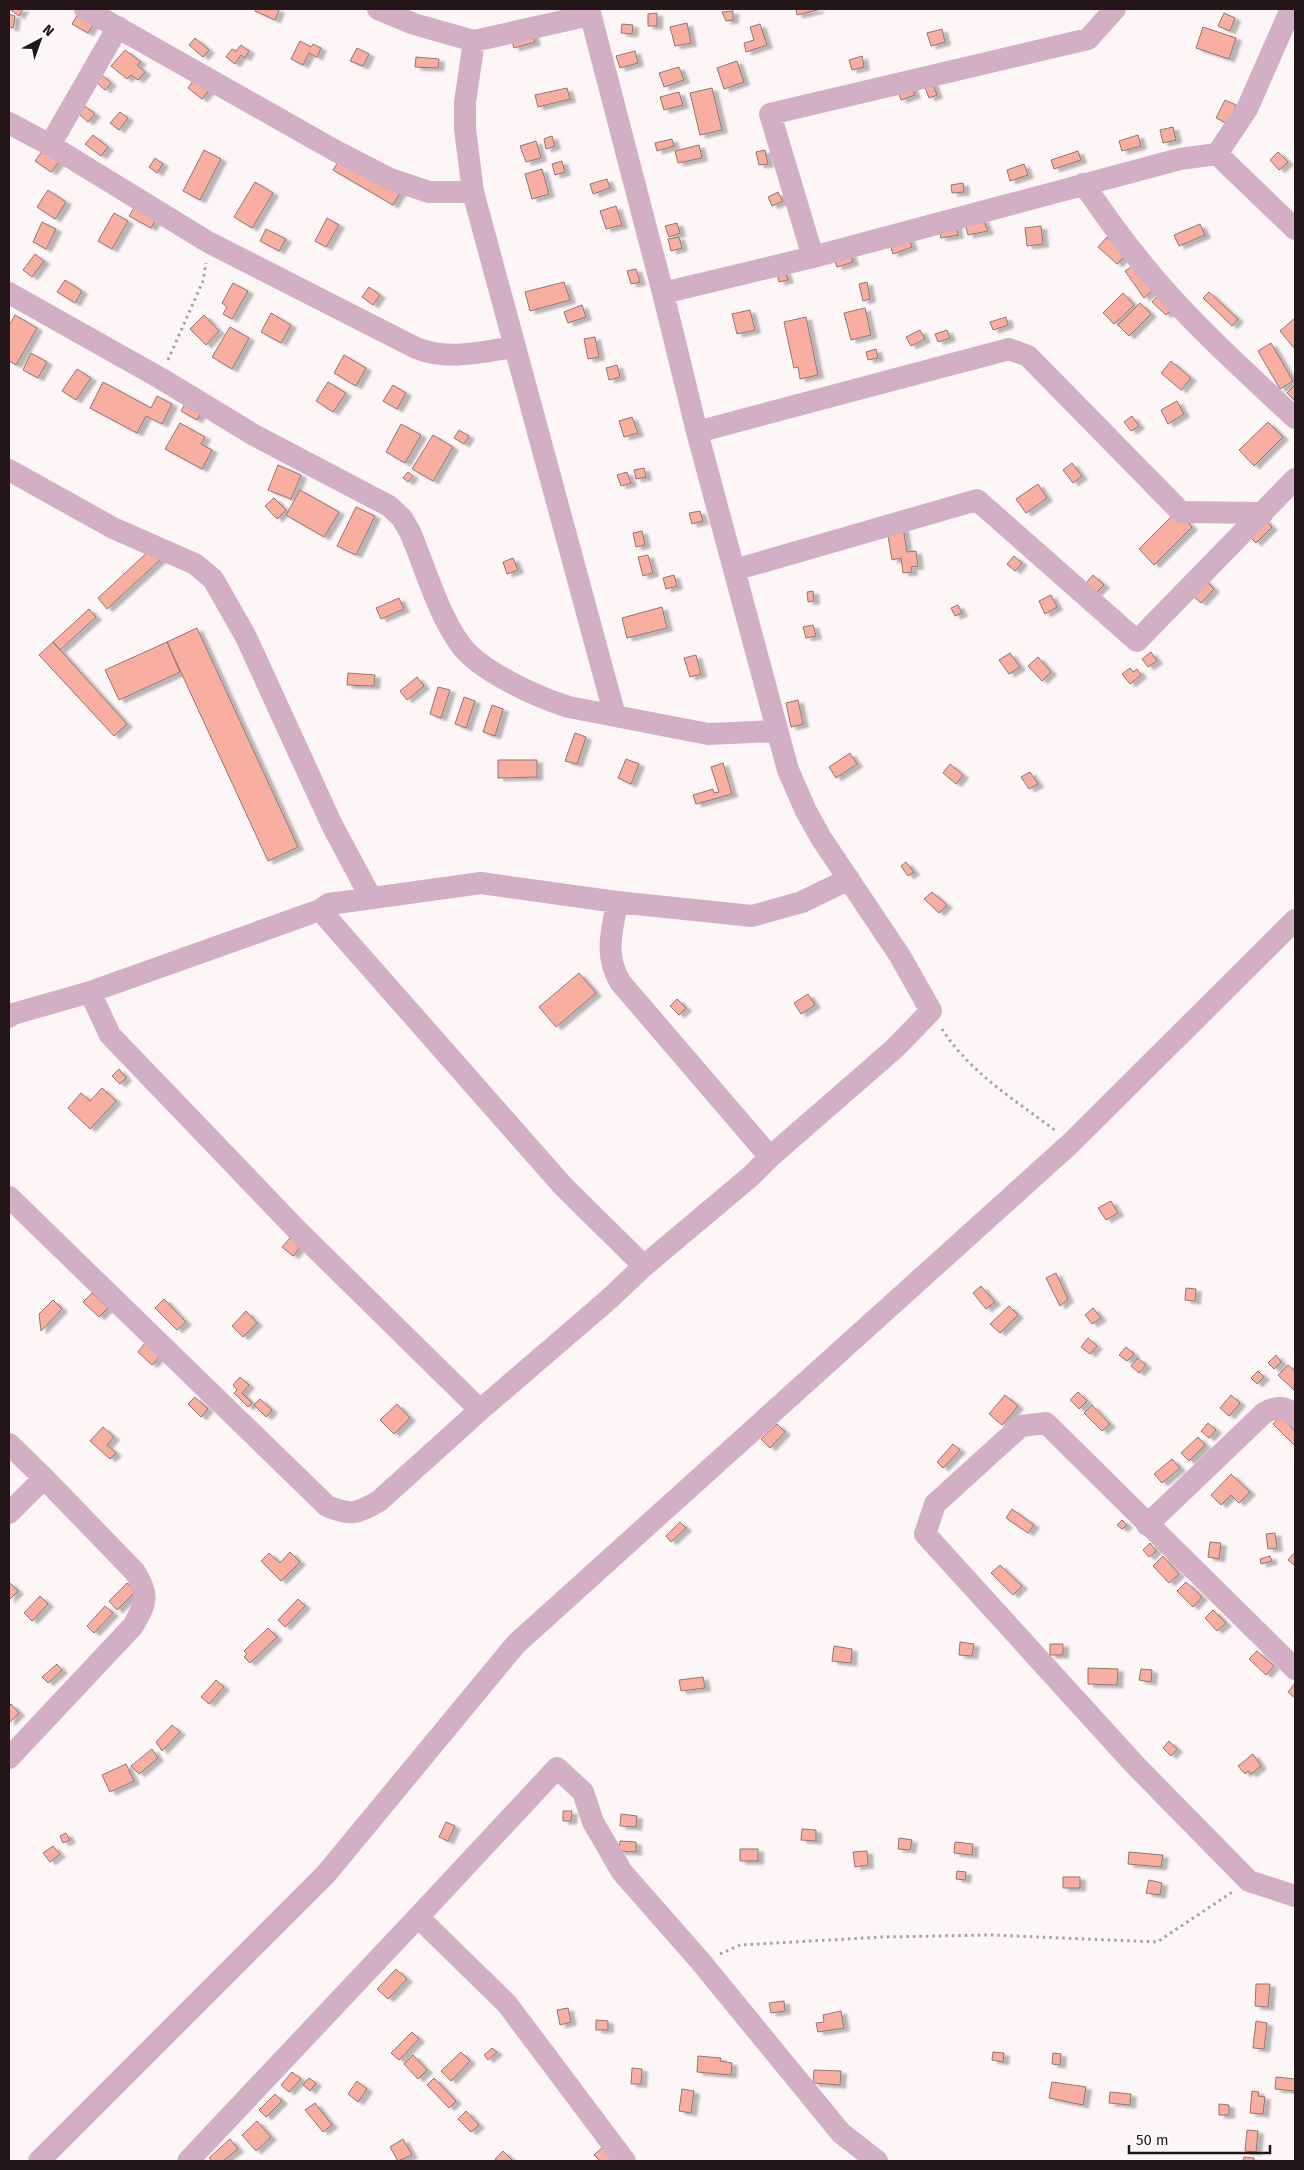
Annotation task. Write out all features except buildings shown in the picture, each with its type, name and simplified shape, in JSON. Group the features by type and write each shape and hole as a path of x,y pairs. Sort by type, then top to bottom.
{"street":[{"path":"85,9 334,150 390,179 429,192 473,192"},
{"path":"9,1197 327,1506 343,1513 362,1511 379,1502 480,1410 608,1300 644,1266 751,1176 770,1156 894,1049 931,1012 909,970 806,812 788,770 697,432 664,293 590,12 474,41 414,24 378,9"},
{"path":"813,257 770,114 1088,39 1115,9"},
{"path":"664,293 813,257 1083,184 1180,160 1217,154 1248,109 1291,9"},
{"path":"50,145 118,27"},
{"path":"474,41 465,102 465,129 473,192 615,716"},
{"path":"9,123 50,145 208,242 432,354 450,356 514,347"},
{"path":"1217,154 1295,229"},
{"path":"1083,184 1133,253 1186,312 1229,356 1295,418"},
{"path":"9,293 160,378 254,435 389,506 402,518 410,532 449,627 461,646 474,659 490,670 549,701 569,707 708,734 776,731"},
{"path":"697,432 1009,349 1028,356 1181,512 1264,513"},
{"path":"9,470 113,528 195,564 213,580 246,637 332,825 371,898"},
{"path":"734,570 977,500 1137,641 1264,513 1295,479"},
{"path":"9,1017 13,1014 90,992 320,910 329,904 482,883 617,902 752,916 802,902 849,879"},
{"path":"617,902 610,954 612,968 620,982 770,1156"},
{"path":"320,910 563,1186 644,1266"},
{"path":"39,2161 326,1874 516,1644 1071,1143 1295,920"},
{"path":"90,992 110,1035 298,1231 480,1410"},
{"path":"1147,1525 1264,1413 1274,1407 1281,1407 1295,1416"},
{"path":"1295,1669 1147,1525 1046,1423 1020,1426 935,1504 925,1534 1136,1766 1249,1881 1295,1896"},
{"path":"9,1444 135,1572 145,1590 142,1610 133,1626 9,1758"},
{"path":"9,1512 44,1478"},
{"path":"188,2161 557,1768 583,1792 593,1822 622,1872 701,1962 841,2132 877,2161"},
{"path":"418,1917 507,2004 625,2161"}],"path":[{"path":"160,378 203,281 208,242"},
{"path":"931,1012 947,1037 978,1072 1071,1143"},
{"path":"701,1962 740,1945 882,1936 991,1935 1157,1942 1249,1881"}]}
